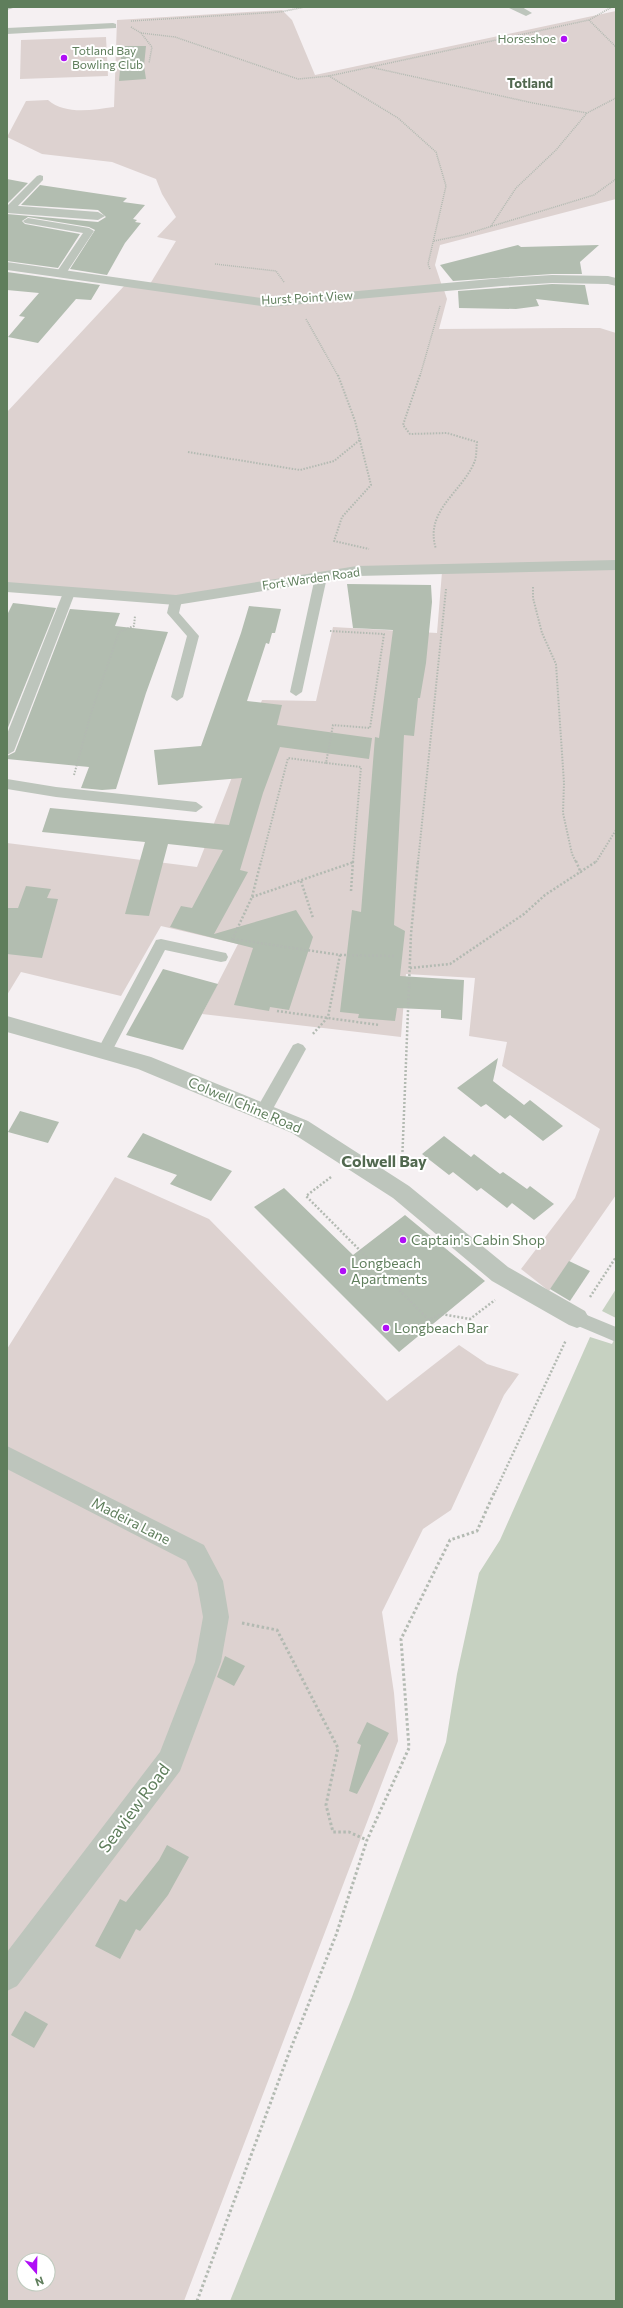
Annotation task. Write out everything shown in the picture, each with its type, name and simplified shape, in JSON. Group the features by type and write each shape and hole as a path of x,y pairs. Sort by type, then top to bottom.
{"street":[{"path":"513,7 526,13"},
{"path":"8,209 97,216"},
{"name":"Hurst Point View","path":"7,266 269,303 437,289 509,281 613,278"},
{"name":"Fort Warden Road","path":"7,587 69,593 176,600 357,571 616,565"},
{"name":"Colwell Chine Road","path":"7,1024 144,1063 300,1127 401,1192 500,1274 577,1318"},
{"name":"Madeira Lane","path":"7,1457 194,1553 210,1581 216,1617"},
{"name":"Seaview Road","path":"7,1976 170,1761 208,1662 216,1617"}],"lane":[{"path":"7,7 12,7"},
{"path":"7,31 113,26"},
{"path":"8,209 40,178"},
{"path":"28,221 89,231 61,274"},
{"path":"296,692 321,577"},
{"path":"7,751 69,593"},
{"path":"176,600 173,613 194,636 177,697"},
{"path":"7,784 70,793 196,807"},
{"path":"105,1051 161,944 221,957"},
{"path":"263,1112 298,1050"},
{"path":"577,1318 616,1335"}],"path":[{"path":"113,26 122,22 280,12 305,7"},
{"path":"141,33 175,37 298,79 329,76 589,20 612,7"},
{"path":"589,20 616,47"},
{"path":"122,22 141,33 152,47 150,63"},
{"path":"369,67 420,76 550,108 587,113"},
{"path":"329,76 398,118 436,152 446,186 428,264 442,301 426,357 403,425 410,434 448,433 477,442 475,462 434,520 432,542 448,568 411,934 401,1192"},
{"path":"491,227 516,188 556,150 587,113 616,98"},
{"path":"434,241 491,227 594,195 616,179"},
{"path":"215,264 276,271 298,300 317,343 342,384 361,439 371,485 342,517 334,541 371,550"},
{"path":"188,452 300,470 334,461 361,439"},
{"path":"534,566 533,598 542,633 556,664 564,783 563,813 572,854 581,873"},
{"path":"70,793 92,710 119,632 134,626 136,612"},
{"path":"310,629 384,634 370,728 333,725 326,763"},
{"path":"352,891 361,767 288,758 252,897 234,939 340,955 396,956"},
{"path":"410,968 450,964 524,914 545,895 598,861 616,830"},
{"path":"252,897 354,862"},
{"path":"301,881 314,918"},
{"path":"298,1050 328,1018 340,955"},
{"path":"277,1011 380,1025"},
{"path":"352,1161 306,1196 428,1320 441,1314 470,1319 516,1283"},
{"path":"197,2301 289,2053 336,1935 367,1840 409,1748 401,1639 450,1540 477,1531 577,1318 616,1257"},
{"path":"216,1617 277,1630 338,1748 326,1805 333,1832 349,1832 367,1840"}],"shaded area":[{"path":"282,10 292,20 315,75 616,11 616,199 440,245 435,265 442,286 269,300 150,284 176,241 157,237 176,217 162,194 156,179 112,162 42,154 7,137 26,101 48,100 55,105 71,110 114,107 117,20"},
{"name":"Totland Bay Bowling Club","path":"106,37 108,76 20,79 21,40"},
{"path":"125,285 268,305 444,290 447,299 439,329 600,328 616,333 616,1195 549,1291 521,1269 575,1198 600,1129 502,1066 507,1042 469,1036 475,978 406,974 401,1037 202,1014 238,944 161,926 121,996 21,972 7,995 7,843 197,867 262,700 316,701 333,627 437,633 442,572 356,568 176,596 7,583 7,412"},
{"path":"115,1177 209,1219 387,1401 459,1345 487,1364 519,1374 504,1395 451,1510 423,1529 382,1612 394,1693 398,1741 184,2301 7,2301 7,1988 176,1763 217,1580 7,1450 7,1349"},
{"path":"616,1289 616,1318 602,1311"},
{"path":"616,1336 616,2301 230,2301 352,1997 446,1742 457,1674 479,1573 500,1540 590,1337 612,1344"},
{"path":"7,1464 190,1558 208,1617 202,1662 165,1757 7,1966"}],"building":[{"path":"122,46 146,46 144,66 146,79 119,81"},
{"path":"7,179 28,183 7,204"},
{"path":"40,185 127,198 123,202 145,205 133,219 137,220 135,222 141,223 125,243 107,275 70,269 95,230 89,227 28,217 22,221 25,224 80,234 58,268 7,261 7,214 98,222 106,217 98,210 21,205"},
{"path":"518,245 521,247 599,245 580,262 582,274 552,274 453,281 440,265"},
{"path":"7,272 100,285 91,300 76,299 38,343 8,337 25,317 19,316 39,293 7,290"},
{"path":"552,284 585,285 589,305 536,299 539,306 516,309 459,308 458,291"},
{"path":"347,584 431,585 432,602 426,663 420,698 418,698 414,736 404,735 394,925 405,931 400,976 464,980 462,1020 441,1018 441,1010 397,1008 395,1021 358,1018 359,1014 340,1012 352,910 361,912 375,737 379,738 393,630 353,628"},
{"path":"13,603 56,608 7,730 7,615"},
{"path":"249,606 281,609 275,633 272,633 269,644 266,643 247,701 282,705 277,725 372,738 369,759 280,747 263,793 240,870 248,872 214,934 296,910 313,937 289,1010 270,1007 269,1011 234,1005 253,948 170,927 181,906 192,908 223,850 168,844 149,916 125,914 145,842 42,832 50,808 229,825 242,778 158,785 154,750 201,746"},
{"path":"70,609 120,613 115,626 168,632 146,693 116,789 102,790 81,788 89,767 7,759 7,756 15,752"},
{"path":"26,886 51,889 47,898 58,899 42,958 7,954 7,908 18,908"},
{"path":"163,969 218,984 183,1050 126,1035"},
{"path":"498,1058 493,1081 524,1105 530,1100 563,1126 543,1141 510,1115 505,1119 486,1104 481,1107 457,1088"},
{"path":"20,1111 59,1122 48,1143 8,1132"},
{"path":"143,1133 232,1171 211,1201 170,1184 177,1175 127,1157"},
{"path":"444,1136 471,1157 474,1154 500,1174 503,1172 527,1189 530,1186 554,1204 534,1220 512,1203 507,1208 481,1188 477,1191 453,1172 449,1175 422,1154"},
{"path":"284,1188 353,1255 405,1215 485,1281 399,1352 254,1207"},
{"path":"569,1261 590,1271 570,1301 550,1289"},
{"path":"225,1656 245,1666 234,1686 217,1677"},
{"path":"367,1722 389,1733 357,1794 349,1791 361,1745 357,1743"},
{"path":"167,1845 189,1857 168,1895 140,1931 136,1929 120,1959 95,1946 120,1899 126,1902 159,1860"},
{"path":"25,2011 48,2024 34,2048 11,2035"}],"place":[{"name":"Horseshoe","path":"564,39"},
{"name":"Totland Bay Bowling Club","path":"64,58"},
{"name":"Captain's Cabin Shop","path":"403,1240"},
{"name":"Longbeach Apartments","path":"343,1271"},
{"name":"Longbeach Bar","path":"386,1328"}],"district":[{"name":"Totland","path":"530,83"},
{"name":"Colwell Bay","path":"384,1161"}]}
